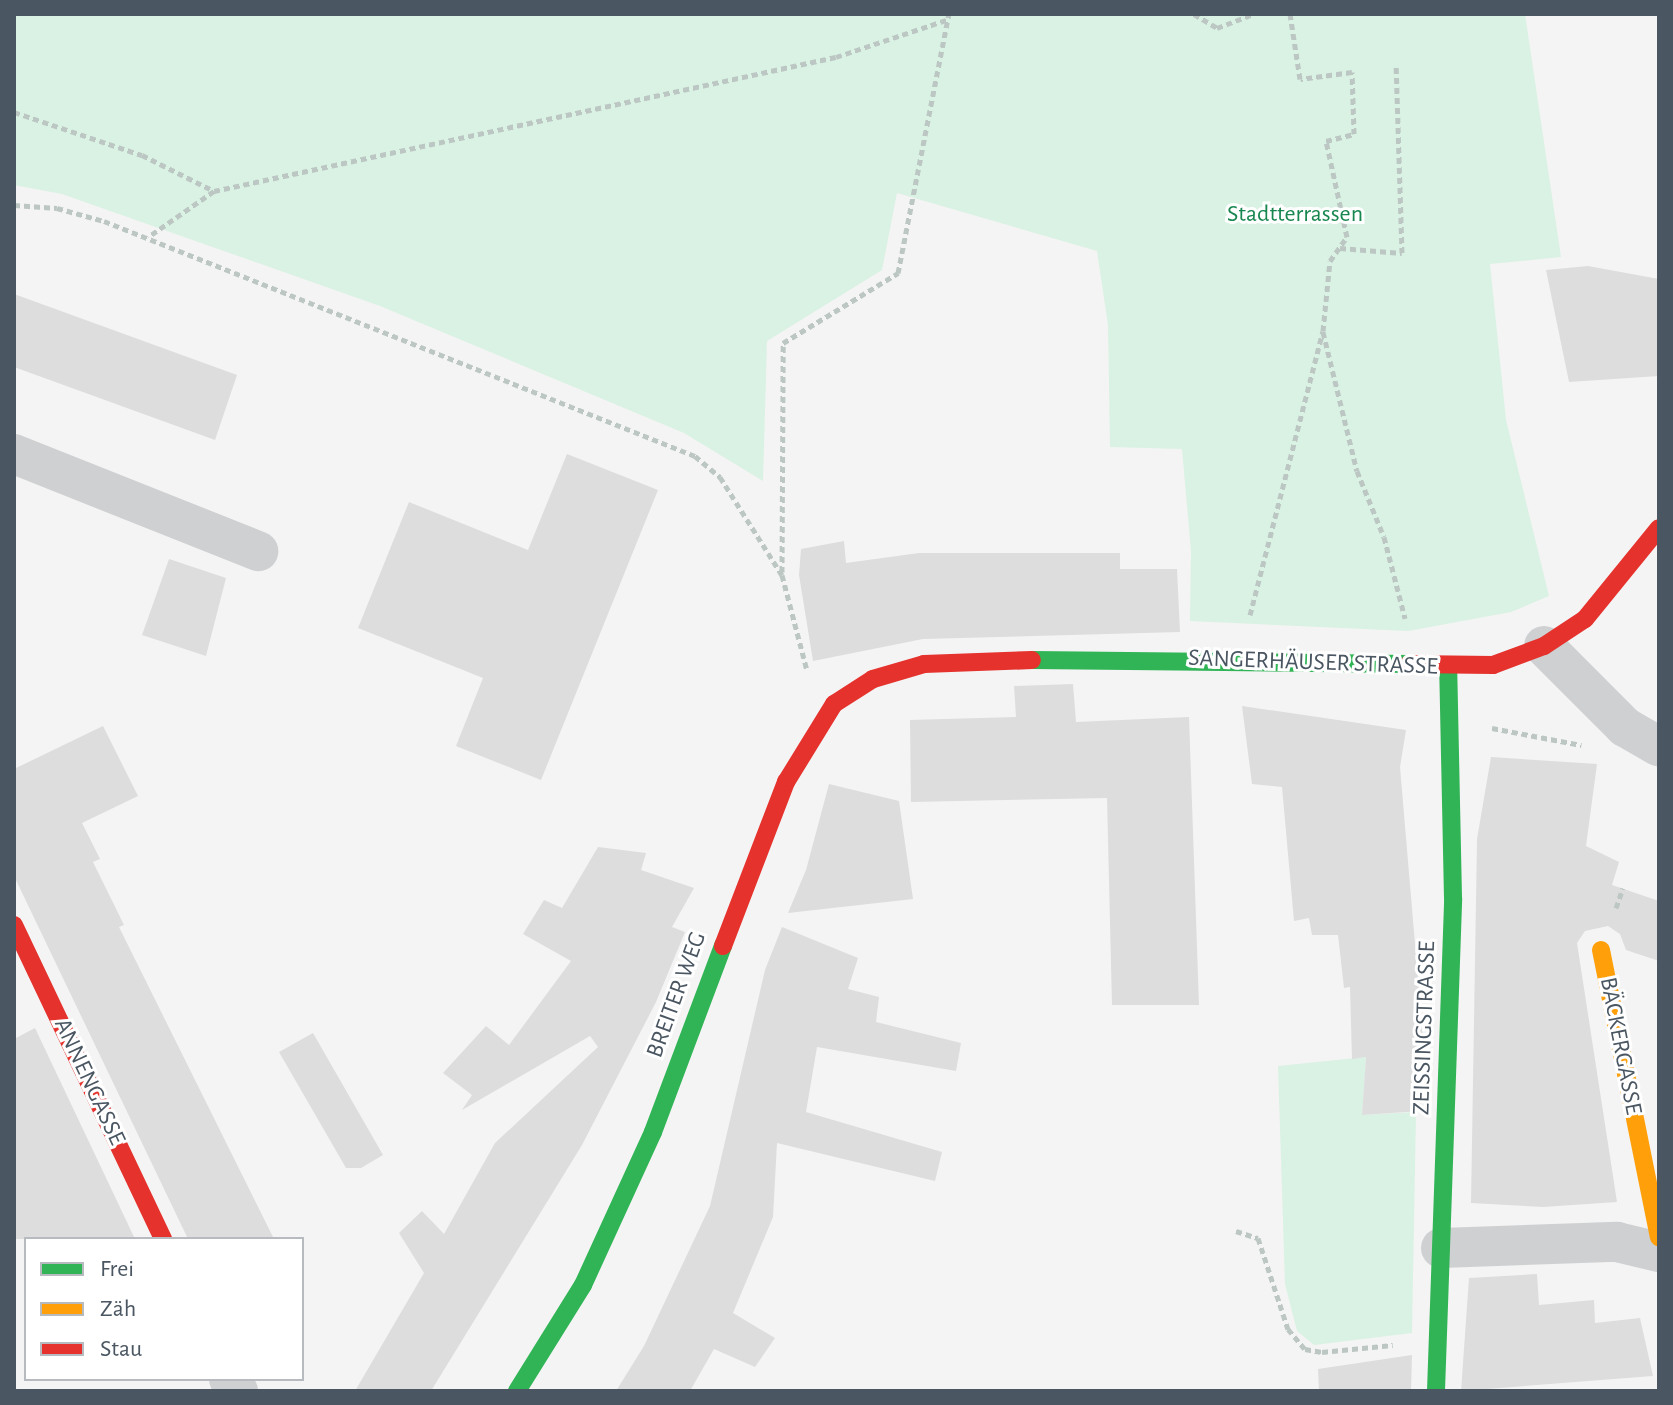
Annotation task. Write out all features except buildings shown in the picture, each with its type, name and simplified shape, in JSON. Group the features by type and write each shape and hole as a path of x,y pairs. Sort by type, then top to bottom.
{"main road":[{"name":"SANGERHÄUSER STRASSE","path":"924,664 1102,658 1448,667 1493,665 1544,646 1585,619 1659,528"},
{"name":"BREITER WEG","path":"517,1391 583,1285 653,1132 786,782 834,704 873,679 924,664"},
{"name":"ZEISSINGSTRASSE","path":"1436,1391 1453,898 1448,667"},
{"name":"ANNENGASSE","path":"14,925 162,1237"},
{"name":"BÄCKERGASSE","path":"1601,950 1659,1237"}],"street":[{"path":"14,454 258,551"},
{"path":"1544,646 1625,727 1659,747"},
{"path":"1441,1248 1617,1242 1659,1252"}],"path":[{"path":"1194,14 1217,28 1253,14"},
{"path":"1263,617 1250,616 1323,331 1330,261 1347,237 1326,141 1354,134 1352,72 1300,79 1290,14"},
{"path":"147,237 214,191 836,57 949,16"},
{"path":"834,704 807,669 782,575 783,343 898,273 949,16"},
{"path":"1340,248 1402,253 1396,66"},
{"path":"14,112 142,155 214,191"},
{"path":"14,205 79,213 147,237 695,456 720,477 782,575"},
{"path":"1323,331 1357,471 1384,537 1406,622 1392,621"},
{"path":"1236,1231 1258,1238 1288,1329 1305,1349 1322,1352 1438,1340"}],"green space":[{"name":"Stadtterrassen","path":"14,14 1525,14 1561,257 1490,264 1506,420 1549,596 1511,612 1408,631 1190,621 1191,551 1182,449 1110,447 1108,325 1097,251 897,193 882,270 767,341 763,481 684,433 380,306 62,194 14,185"},
{"path":"1366,1057 1362,1115 1416,1112 1412,1333 1314,1345 1297,1331 1285,1284 1278,1066"}],"traffic: fast":[{"path":"1032,660 1409,664"},
{"path":"1436,1391 1453,898 1448,667"},
{"path":"517,1391 583,1285 653,1132 723,946"}],"traffic: slow":[{"path":"1601,950 1659,1237"}],"traffic: jam":[{"path":"1409,664 1493,665 1544,646 1585,619 1659,528"},
{"path":"723,946 786,782 834,704 873,679 924,664 1032,660"},
{"path":"14,925 162,1237"}]}
